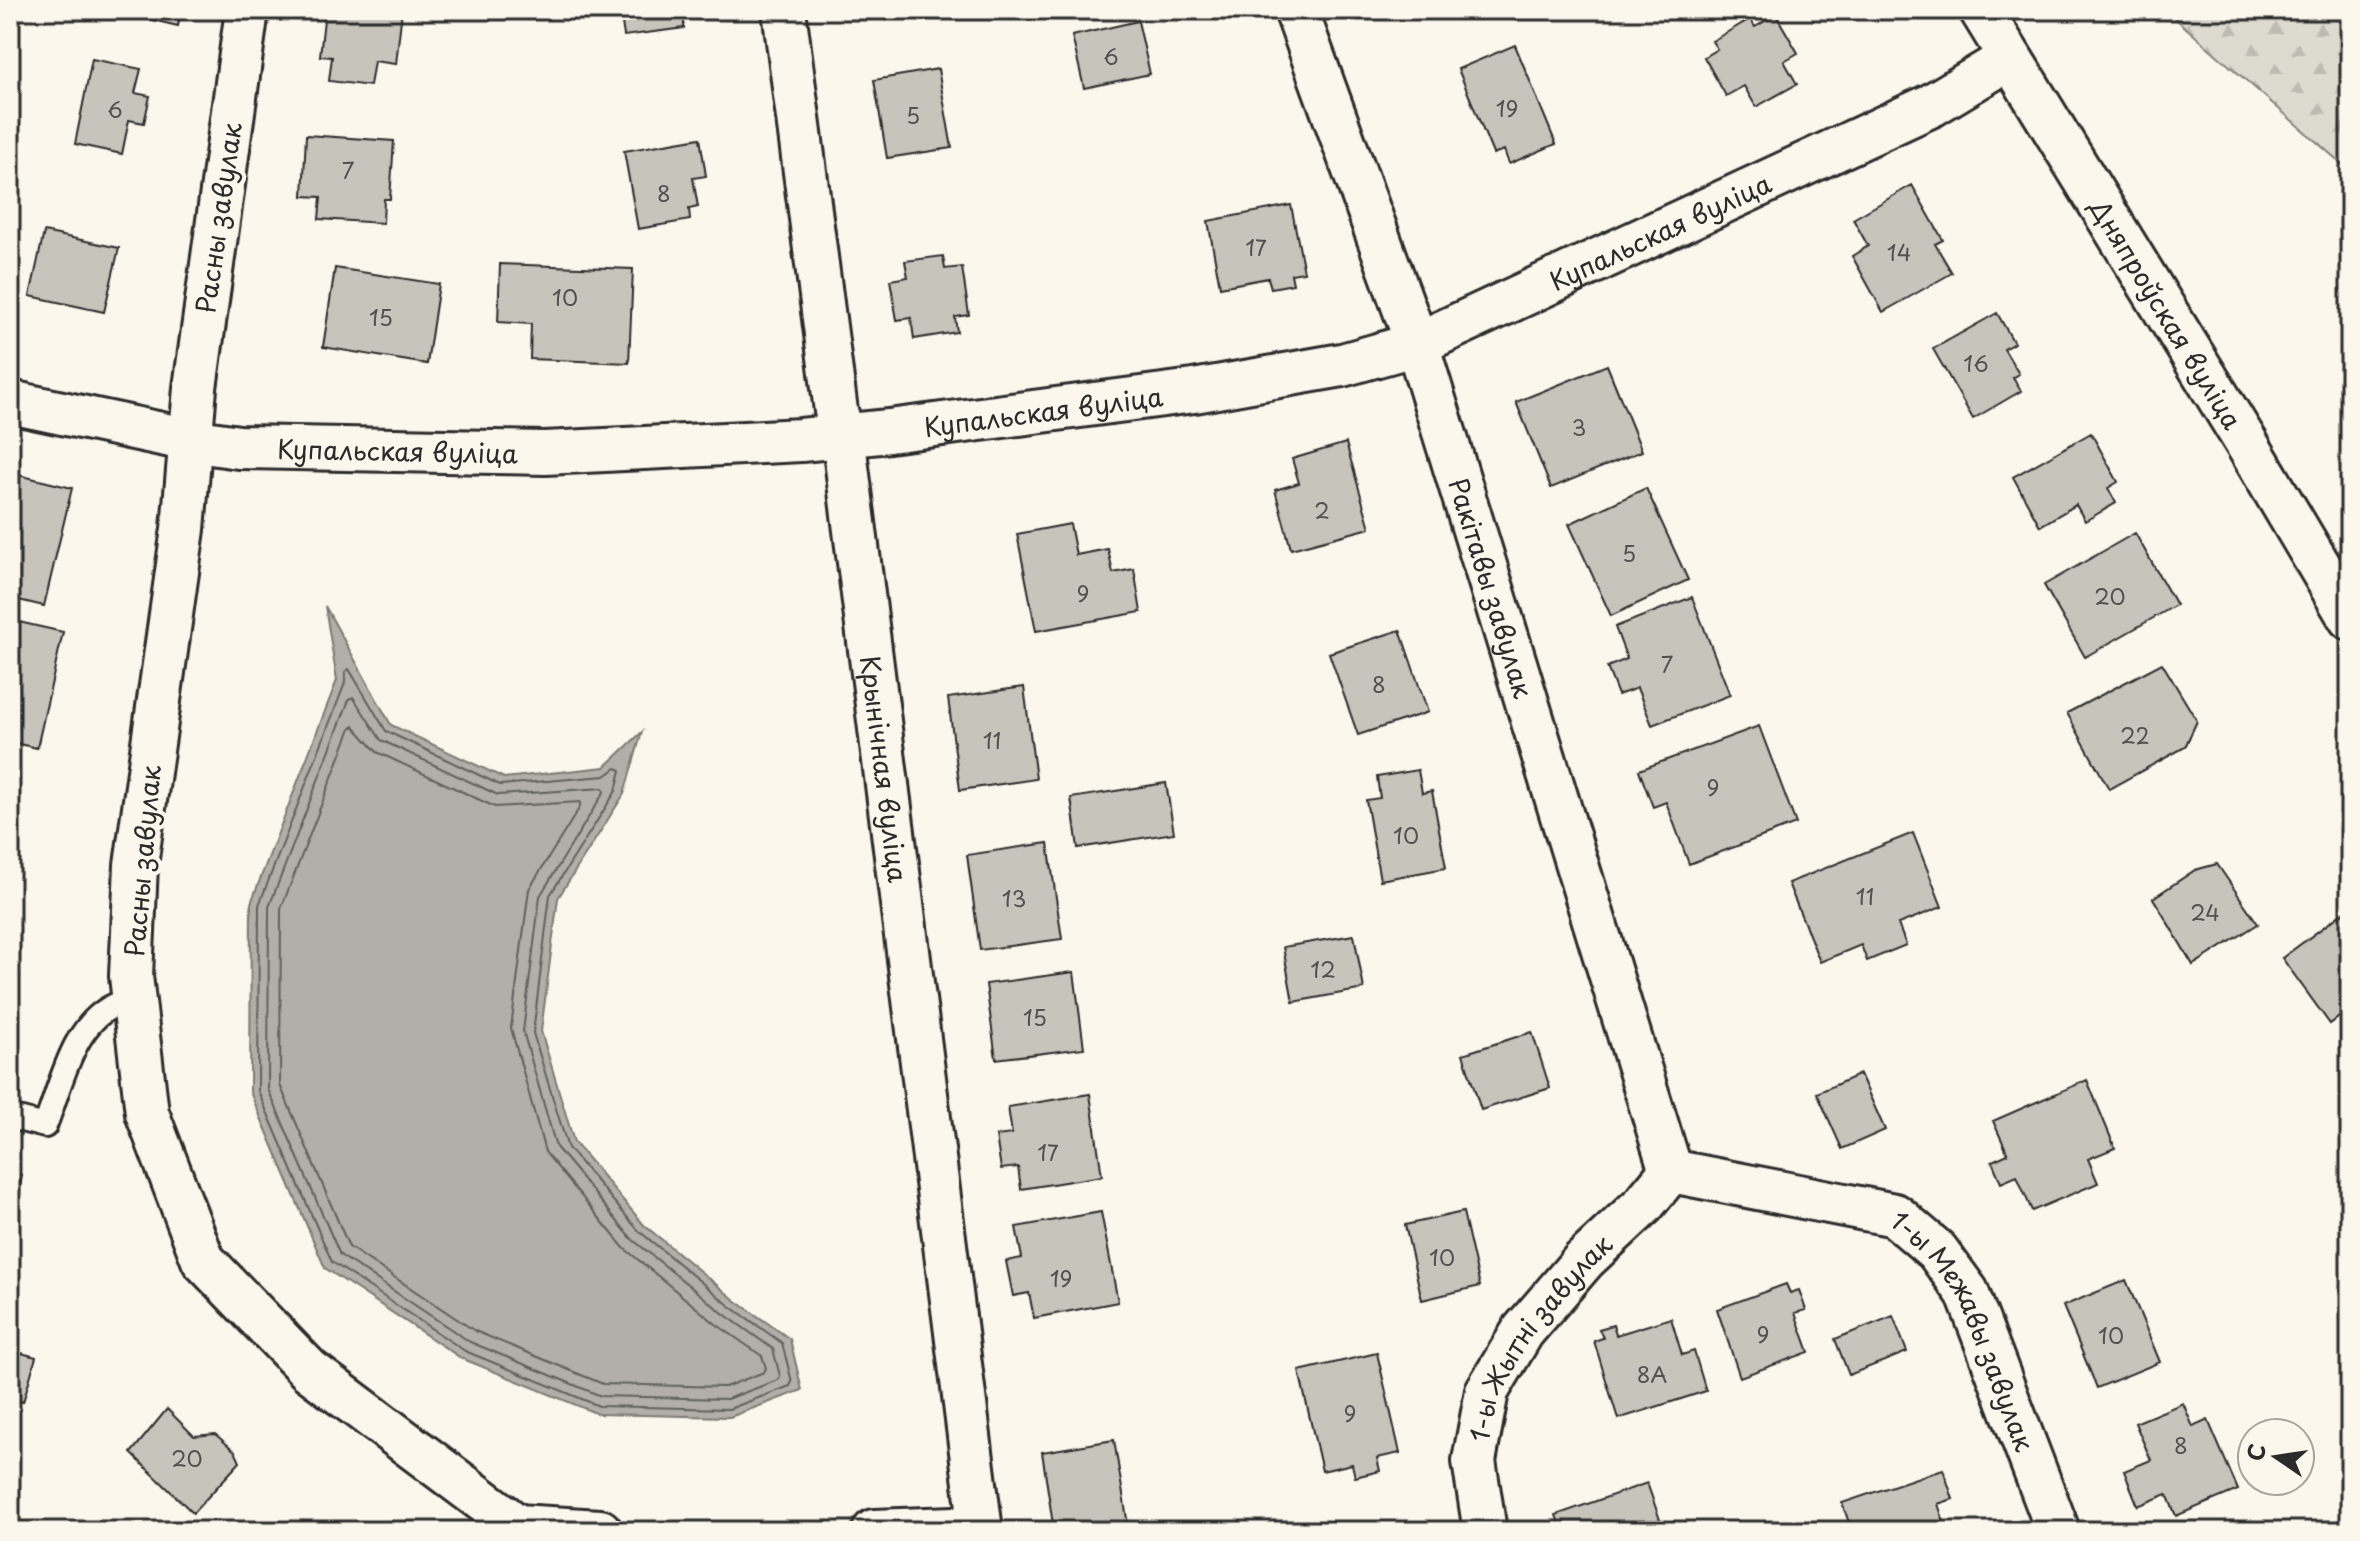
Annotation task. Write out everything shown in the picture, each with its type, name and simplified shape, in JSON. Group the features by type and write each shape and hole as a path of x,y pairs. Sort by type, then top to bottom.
{"street":[{"name":"Расны завулак","path":"247,10 190,440 183,529 136,865 131,976 147,1113 203,1260 309,1370 517,1528 600,1531"},
{"name":"Крынічная вуліца","path":"784,10 836,411 843,435 981,1529"},
{"name":"Ракітавы завулак","path":"1296,10 1417,344 1671,1171"},
{"name":"Дняпроўская вуліца","path":"1981,10 2350,618"},
{"name":"Купальская вуліца","path":"10,402 190,440 239,447 545,453 801,440 1194,391 1342,365 1417,344 1932,105 2010,58"},
{"name":"1-ы Жытні завулак","path":"1485,1531 1474,1461 1487,1391 1523,1331 1584,1260 1643,1205 1671,1171"},
{"name":"1-ы Межавы завулак","path":"1671,1171 1895,1215 1937,1251 1967,1292 2058,1531"},
{"path":"874,1531 981,1529"}],"lane":[{"path":"10,1117 45,1126 78,1039 101,1011 115,1005"}],"green space":[{"path":"2171,10 2350,10 2350,171 2170,14"}],"water":[{"path":"325,606 391,725 504,778 605,767 642,732 624,794 558,898 541,1031 574,1142 644,1225 735,1300 790,1339 802,1390 730,1417 598,1414 461,1358 325,1268 250,1092 251,903 337,680"}],"building":[{"path":"110,10 181,10 178,26"},
{"path":"325,10 402,10 396,64 374,61 370,86 329,81 332,57 320,56"},
{"path":"620,10 694,10 695,17 684,20 684,28 624,36"},
{"path":"1776,15 1798,53 1784,61 1797,84 1756,107 1744,86 1726,96 1704,57 1717,49 1712,41 1750,19 1755,27"},
{"path":"1138,21 1150,74 1084,88 1072,36"},
{"path":"1515,45 1556,144 1509,164 1504,150 1493,154 1458,69"},
{"path":"92,59 141,69 135,93 150,96 144,123 129,120 122,154 75,144"},
{"path":"938,69 952,148 887,158 874,80"},
{"path":"306,135 394,141 390,199 384,199 383,223 319,219 321,197 303,196"},
{"path":"700,138 706,176 693,178 698,207 689,209 690,220 638,229 624,151"},
{"path":"1912,185 1943,240 1935,244 1952,273 1883,312 1852,256 1868,246 1853,219"},
{"path":"1291,205 1304,272 1291,274 1293,284 1271,288 1268,278 1220,287 1208,221"},
{"path":"44,232 119,248 104,312 30,296"},
{"path":"943,256 945,269 962,267 969,315 955,317 957,332 914,339 911,318 897,320 890,280 908,277 905,261"},
{"path":"500,264 633,269 629,363 530,359 531,324 498,322"},
{"path":"335,268 439,284 427,364 323,347"},
{"path":"1997,313 2014,343 2004,349 2019,374 2013,378 2021,391 1973,419 1933,349"},
{"path":"1607,365 1642,451 1551,488 1516,402"},
{"path":"2091,433 2118,482 2108,488 2116,503 2085,521 2076,505 2040,526 2013,477"},
{"path":"1346,443 1370,528 1291,549 1275,490 1299,483 1292,459"},
{"path":"10,473 72,488 44,606 10,598"},
{"path":"1646,488 1688,580 1611,616 1569,524"},
{"path":"1070,524 1076,555 1108,549 1113,573 1134,569 1141,612 1036,631 1017,534"},
{"path":"2135,533 2176,605 2085,657 2044,585"},
{"path":"1692,597 1730,695 1652,725 1637,688 1618,695 1607,667 1627,659 1615,627"},
{"path":"10,620 63,632 37,748 10,742"},
{"path":"1400,630 1428,712 1358,735 1329,653"},
{"path":"2162,663 2197,721 2185,747 2109,789 2067,713"},
{"path":"1024,687 1036,779 960,790 948,698"},
{"path":"1759,726 1796,824 1689,864 1666,802 1653,807 1639,770"},
{"path":"1418,770 1422,793 1432,791 1446,868 1380,880 1366,800 1380,798 1377,777"},
{"path":"1166,783 1174,833 1078,848 1071,798"},
{"path":"10,788 16,789 10,830"},
{"path":"1913,833 1942,907 1898,924 1906,945 1867,961 1861,945 1820,962 1788,883"},
{"path":"1048,843 1062,939 980,950 967,855"},
{"path":"2217,864 2258,924 2193,965 2153,898 2195,870"},
{"path":"2344,912 2350,920 2350,1009 2330,1024 2282,958"},
{"path":"1354,935 1364,989 1293,1002 1283,947"},
{"path":"10,972 20,975 14,998 10,997"},
{"path":"1074,972 1084,1048 996,1059 986,984"},
{"path":"1532,1032 1550,1088 1481,1110 1463,1054"},
{"path":"1860,1074 1885,1130 1842,1149 1817,1093"},
{"path":"2087,1080 2115,1148 2088,1159 2098,1183 2032,1211 2017,1176 2001,1183 1992,1161 2008,1154 1993,1121"},
{"path":"1090,1094 1102,1176 1021,1189 1018,1167 1001,1169 996,1136 1012,1134 1008,1107"},
{"path":"10,1173 22,1175 16,1212 10,1211"},
{"path":"1101,1212 1118,1302 1034,1318 1029,1293 1013,1296 1006,1261 1022,1258 1016,1227"},
{"path":"1463,1212 1480,1286 1422,1300 1405,1225"},
{"path":"2126,1280 2160,1362 2097,1388 2063,1306"},
{"path":"1786,1284 1790,1293 1799,1290 1806,1310 1795,1313 1809,1352 1740,1377 1717,1309"},
{"path":"1893,1316 1907,1352 1849,1375 1835,1339"},
{"path":"1671,1318 1682,1355 1694,1351 1706,1391 1618,1419 1594,1341 1603,1338 1599,1329 1613,1325 1616,1335"},
{"path":"10,1350 36,1357 23,1402 10,1399"},
{"path":"1377,1353 1400,1453 1377,1458 1380,1471 1355,1477 1352,1464 1322,1471 1299,1371"},
{"path":"2183,1403 2193,1427 2208,1420 2236,1491 2176,1516 2167,1494 2138,1506 2124,1471 2151,1460 2135,1423"},
{"path":"167,1409 194,1436 215,1434 235,1451 240,1462 193,1513 131,1453"},
{"path":"1114,1440 1129,1531 1054,1531 1042,1452"},
{"path":"1943,1469 1953,1499 1938,1504 1947,1531 1852,1531 1842,1503"},
{"path":"1647,1483 1664,1531 1562,1531 1556,1515"}]}
